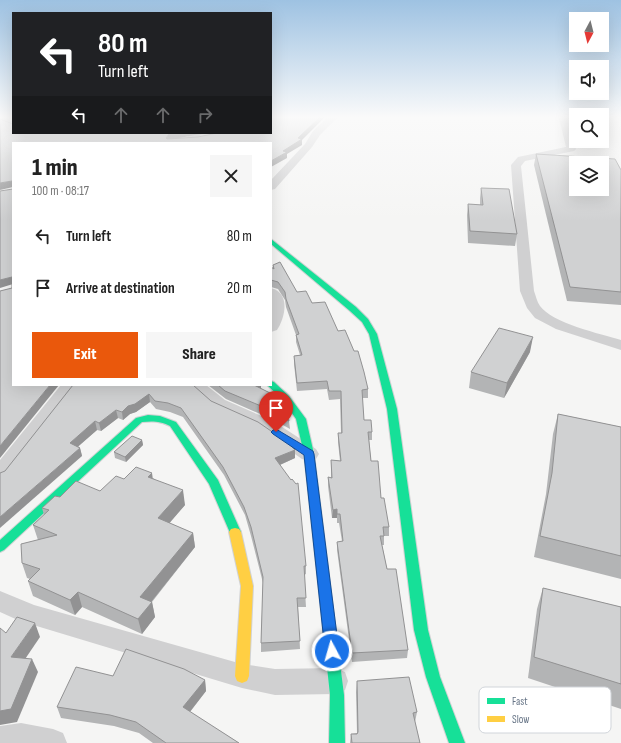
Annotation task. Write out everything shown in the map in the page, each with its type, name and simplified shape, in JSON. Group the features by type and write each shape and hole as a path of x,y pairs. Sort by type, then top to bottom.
{"street":[{"path":"272,186 303,152"},
{"path":"556,152 522,158 516,165 527,291 535,309 550,320 573,330 621,345"},
{"path":"272,242 282,252 345,302 367,322 373,334 392,409 421,630 433,678 458,743"},
{"path":"272,293 276,298 278,308 277,318 272,326"},
{"path":"272,385 286,398 301,419 309,454 337,694 337,743"},
{"path":"0,474 69,386"},
{"path":"197,386 219,404 266,425 309,454"},
{"path":"0,547 139,420 152,417 163,418 173,424 214,483 236,536 247,586 242,676"},
{"path":"0,601 29,614 242,676 275,682 335,681"},
{"path":"0,740 21,737 53,743"}],"building":[{"path":"0,152 12,152 12,181 0,183"},
{"path":"272,152 287,152 272,160"},
{"path":"536,154 569,156 569,196 609,196 609,159 615,159 621,170 621,292 570,287"},
{"path":"481,188 509,189 517,234 470,231 468,204 483,205"},
{"path":"12,189 12,277 0,280 0,191"},
{"path":"280,262 297,292 306,291 312,303 325,302 338,331 345,330 354,351 358,351 368,389 362,390 364,420 371,420 372,432 368,432 371,461 378,461 381,498 384,498 389,527 383,527 384,536 380,536 387,569 396,569 408,650 352,653 337,542 343,541 340,514 337,514 337,509 333,510 328,477 332,478 331,460 341,461 338,433 342,433 341,391 329,391 327,381 297,383 294,356 302,355 296,335 299,334 286,299 285,292 278,282 272,280 272,268 274,269 273,265"},
{"path":"12,288 12,386 49,386 0,446 0,291"},
{"path":"499,328 533,337 507,383 471,372"},
{"path":"72,386 194,386 211,401 258,422 287,442 295,450 275,458 291,480 292,479 296,484 298,483 306,566 304,566 306,598 297,598 300,641 261,643 263,577 251,527 244,507 223,467 181,408 168,403 155,401 149,394 135,404 128,406 122,412 116,410 99,423 95,421 70,443 80,448 0,517 0,473 5,471"},
{"path":"219,386 256,386 278,397 287,411 289,421 273,411 225,391"},
{"path":"558,414 621,427 621,556 540,536 552,473"},
{"path":"132,436 142,440 125,457 114,452"},
{"path":"136,467 152,473 148,477 183,490 158,518 193,533 140,597 152,602 138,619 78,592 70,600 28,581 40,569 22,563 21,544 57,535 33,525 49,510 42,508 55,496 60,497 76,481 100,491 116,476 124,479"},
{"path":"543,588 621,607 621,684 534,657"},
{"path":"17,617 35,623 11,657 32,659 11,709 0,711 0,628 6,633"},
{"path":"126,649 184,669 205,680 183,707 239,743 166,743 136,722 110,715 57,707 76,667 113,676"},
{"path":"409,677 417,712 413,713 420,743 352,743 351,734 357,734 358,732 357,681"}],"traffic: fast":[{"path":"272,242 353,309 365,321 373,334 392,409 421,630 433,677 457,743"},
{"path":"272,385 286,398 301,419 309,454 337,695 337,743"},
{"path":"0,547 139,420 148,418 160,419 173,424 214,483 235,532"}],"traffic: slow":[{"path":"235,532 247,586 242,676"}],"route":[{"path":"276,432 309,454 332,651"}]}
